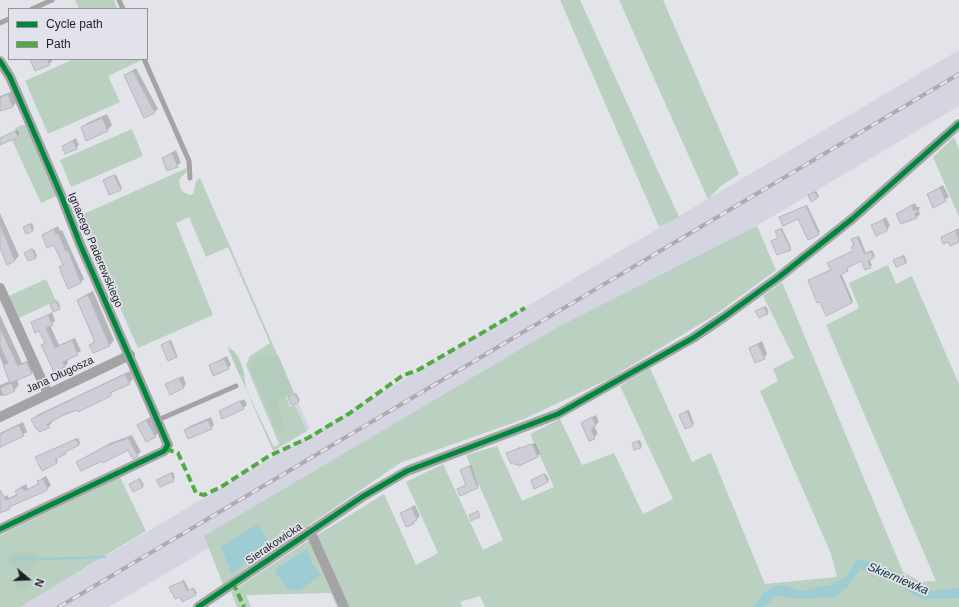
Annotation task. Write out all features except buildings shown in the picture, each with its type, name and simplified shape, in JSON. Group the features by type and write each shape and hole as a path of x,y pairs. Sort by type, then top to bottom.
{"street":[{"name":"Ignacego Paderewskiego","path":"0,61 10,77 83,250 168,443 166,449 0,529"},
{"name":"Sierakowicka","path":"198,607 362,497 407,471 558,414 693,338 724,318 767,286 852,219 959,124"},
{"path":"0,288 48,394"},
{"name":"Jana Długosza","path":"0,417 130,355"},
{"path":"310,531 344,607"}],"lane":[{"path":"34,8 52,0"},
{"path":"144,60 189,161 190,178"},
{"path":"158,420 236,386"}],"shaded area":[{"path":"959,50 959,106 831,182 109,607 20,607"},
{"path":"294,393 310,429 307,431 295,405 290,407 286,396"}],"green space":[{"path":"75,0 114,0 117,8 79,8"},
{"path":"560,0 580,0 679,217 659,227"},
{"path":"619,0 663,0 739,174 721,186 708,199"},
{"path":"72,60 140,61 108,76 120,102 48,134 25,81"},
{"path":"22,125 28,125 59,195 41,203 12,140 18,137 15,128"},
{"path":"132,129 143,156 71,187 60,160"},
{"path":"954,137 959,149 959,217 933,157"},
{"path":"187,168 186,173 179,181 180,187 183,192 190,195 193,194 196,181 200,178 294,393 286,397 290,407 295,405 307,431 273,451 227,346 234,351 239,358 244,372 246,389 274,447 279,444 246,365 250,356 270,343 228,247 206,257 189,217 176,223 213,315 138,348 79,216"},
{"path":"757,226 776,270 715,315 609,379 524,419 400,463 223,584 204,536 558,327"},
{"path":"888,265 896,284 912,276 959,384 959,607 485,607 480,596 460,602 462,607 337,607 331,593 246,595 251,607 237,607 231,592 309,540 384,494 416,565 438,553 406,482 443,464 483,550 503,540 466,455 497,446 522,501 554,487 530,434 560,419 582,465 614,453 643,514 673,499 620,386 650,368 692,462 711,453 765,584 837,577 831,554 760,391 778,381 773,369 794,358 763,296 782,282 903,572 921,582 936,581 826,325 859,308 849,283"},
{"path":"46,279 56,301 19,318 9,296"},
{"path":"229,349 235,355 242,367 243,375 239,374"},
{"path":"278,355 294,393 280,399 278,402 285,430 282,434 277,430 252,374 251,365 253,360 257,356"},
{"path":"120,477 146,531 20,607 0,607 0,533 1,535"},
{"path":"24,551 36,553 38,557 34,569 27,571 18,569 13,567 10,562 10,557 15,553"},
{"path":"20,575 26,575 31,580 29,589 26,591 20,591 15,586 15,580"}],"water":[{"path":"258,524 267,540 232,575 221,547"},
{"path":"307,549 312,563 321,575 300,590 289,590 275,572 278,567"},
{"name":"Skierniewka","path":"861,559 890,569 907,579 914,580 931,591 959,588 959,598 923,599 914,595 895,580 860,569 849,585 834,597 798,599 777,595 764,607 753,607 764,592 774,587 782,585 802,591 833,584 846,577 856,560"}],"waterway":[{"path":"8,560 105,557"}],"railway":[{"path":"59,607 959,74"}],"marked path":[{"path":"166,449 178,453 196,493 204,495 221,487 269,456 308,438 350,413 402,376 418,370 525,308"},
{"path":"233,583 244,607"}],"cycle path":[{"path":"0,61 10,77 61,195 80,244 168,445 164,451 0,529"},
{"path":"198,607 362,497 407,471 558,414 693,338 779,277 852,219 959,124"}]}
